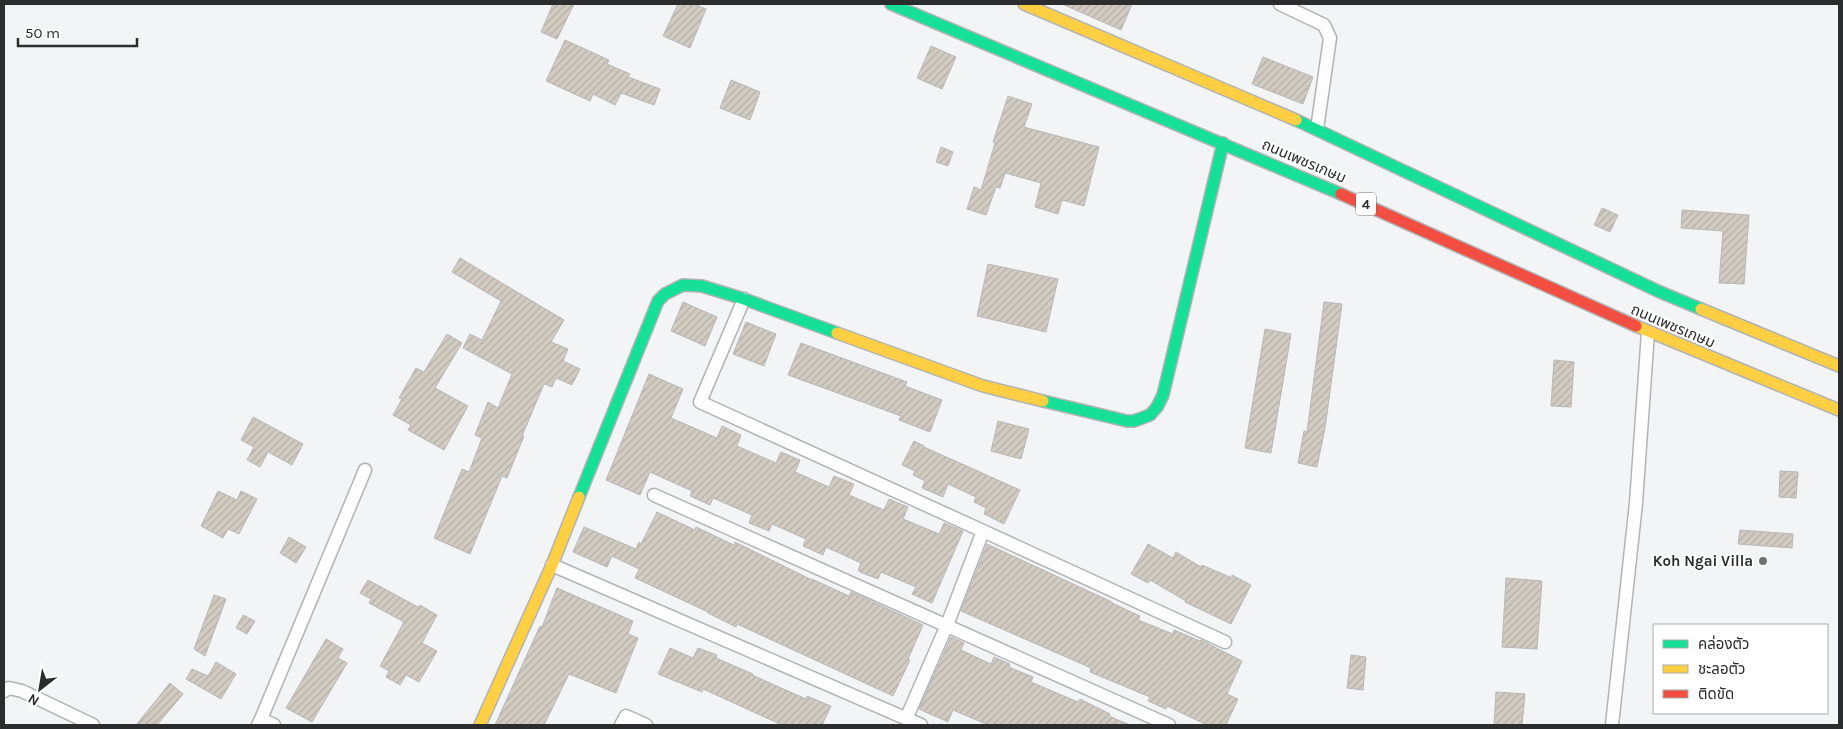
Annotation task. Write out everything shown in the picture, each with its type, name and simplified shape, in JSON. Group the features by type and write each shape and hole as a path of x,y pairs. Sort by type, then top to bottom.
{"main road":[{"name":"ถนนเพชรเกษม","path":"891,4 1223,143 1447,240 1648,332 1839,410"},
{"name":"ถนนเพชรเกษม","path":"1024,4 1317,129 1660,292 1839,366"},
{"path":"480,725 552,565 658,301 665,294 683,285 702,286 744,299 983,386 1128,421 1139,421 1150,417 1163,396 1223,143"}],"street":[{"path":"1280,4 1324,25 1330,38 1317,129"},
{"path":"744,299 700,402 1225,642"},
{"path":"1612,725 1636,503 1648,332"},
{"path":"274,725 259,722 365,470"},
{"path":"654,495 1169,725"},
{"path":"906,719 947,625 983,531"},
{"path":"552,565 921,725"},
{"path":"4,691 9,688 22,692 93,725"},
{"path":"621,725 626,716 646,725"}],"building":[{"path":"553,4 574,4 557,39 541,32"},
{"path":"678,4 694,4 706,9 690,48 663,36"},
{"path":"1062,4 1132,4 1121,30"},
{"path":"565,40 609,60 607,64 630,74 628,77 660,89 654,105 621,93 615,105 593,94 590,101 546,81"},
{"path":"931,46 956,57 942,89 917,78"},
{"path":"1263,57 1313,77 1303,104 1252,84"},
{"path":"731,80 760,92 750,120 720,108"},
{"path":"1008,96 1032,104 1024,127 1099,147 1084,206 1062,200 1058,214 1035,207 1041,183 1005,173 1000,188 996,187 986,215 967,209 974,187 981,190 995,143 993,142"},
{"path":"941,147 953,152 948,166 936,162"},
{"path":"1602,208 1618,215 1610,232 1594,225"},
{"path":"1682,210 1749,215 1744,284 1719,283 1723,231 1681,228"},
{"path":"460,258 564,320 551,342 568,349 563,361 580,369 572,385 556,378 552,387 544,384 507,478 502,476 470,554 434,538 462,469 469,472 482,438 475,435 488,402 498,408 512,374 463,348 470,334 482,340 501,301 452,272"},
{"path":"988,264 1058,279 1046,332 977,316"},
{"path":"683,302 717,317 705,346 671,331"},
{"path":"1324,302 1342,304 1325,428 1317,467 1298,463 1304,431 1307,432"},
{"path":"746,322 776,334 764,366 733,354"},
{"path":"1265,329 1291,334 1271,453 1245,448"},
{"path":"447,334 462,343 435,388 468,406 444,450 408,430 411,425 393,415 402,399 399,398 416,368 424,372"},
{"path":"801,343 907,382 905,386 942,400 930,432 899,420 901,416 788,375"},
{"path":"1554,360 1574,362 1571,407 1551,406"},
{"path":"649,374 683,389 671,418 717,438 722,426 741,435 737,446 776,463 781,452 800,460 795,472 829,487 834,476 854,484 849,495 884,510 889,499 908,507 903,519 939,534 944,523 963,531 932,603 912,594 916,587 881,572 878,579 860,572 858,570 861,563 826,547 823,555 803,546 806,539 772,524 769,531 749,523 752,515 713,498 710,505 690,496 692,491 650,472 640,495 606,480"},
{"path":"253,417 303,444 292,465 268,452 260,467 247,460 254,447 241,440"},
{"path":"998,421 1029,429 1021,459 991,451"},
{"path":"914,441 1020,490 1004,524 984,514 986,508 974,502 976,497 948,484 943,497 922,488 925,481 913,475 915,471 902,465"},
{"path":"1780,471 1798,472 1796,498 1779,497"},
{"path":"218,491 237,500 241,491 257,499 239,534 228,529 223,538 201,526"},
{"path":"657,512 695,530 696,527 734,545 735,542 812,580 849,596 851,592 923,625 908,659 910,660 893,696 737,624 736,627 635,578 639,569 612,556 607,567 573,552 584,527 636,549 639,542 641,544"},
{"path":"1740,530 1793,534 1792,548 1738,544"},
{"path":"289,537 306,547 296,563 280,553"},
{"path":"987,544 1140,616 1138,620 1173,634 1174,630 1201,640 1242,661 1227,694 1238,699 1226,725 1207,725 1167,706 1166,709 1148,701 1150,697 1090,672 1091,668 961,611"},
{"path":"1148,544 1173,558 1176,552 1201,567 1202,565 1232,578 1232,575 1251,585 1231,624 1185,602 1150,580 1148,583 1131,574"},
{"path":"1506,578 1542,581 1537,649 1502,647"},
{"path":"368,580 437,615 422,643 437,651 419,682 406,675 400,685 386,677 389,671 380,666 404,622 369,603 371,599 360,593"},
{"path":"557,588 633,621 628,634 638,638 616,693 569,674 544,725 495,725 540,626 542,627"},
{"path":"214,595 226,599 205,656 194,649"},
{"path":"243,615 255,621 247,634 236,628"},
{"path":"951,637 964,643 961,650 991,664 994,657 1010,664 1009,667 1033,677 1031,682 1078,702 1080,699 1110,714 1109,716 1130,725 988,725 953,710 948,722 919,709"},
{"path":"326,639 343,649 338,658 347,663 312,722 286,708"},
{"path":"670,648 693,658 698,648 717,655 716,658 806,699 807,696 831,706 822,725 782,725 703,689 702,692 658,674"},
{"path":"1351,655 1366,657 1363,690 1347,688"},
{"path":"216,662 236,674 221,699 186,679 192,669 208,676"},
{"path":"170,683 183,694 157,725 136,725"},
{"path":"1496,692 1525,694 1522,725 1494,725"}],"traffic: fast":[{"path":"891,4 1341,194"},
{"path":"1296,120 1660,292 1701,309"},
{"path":"1043,401 1127,421 1134,421 1150,415 1157,407 1163,395 1223,143"},
{"path":"579,497 658,301 665,294 683,285 702,286 744,299 837,333"}],"traffic: slow":[{"path":"1024,4 1296,120"},
{"path":"1701,309 1839,366"},
{"path":"1636,326 1839,410"},
{"path":"837,333 983,386 1043,401"},
{"path":"480,725 552,565 579,497"}],"traffic: jam":[{"path":"1341,194 1636,326"}],"place":[{"name":"Koh Ngai Villa","path":"1763,561"}]}
